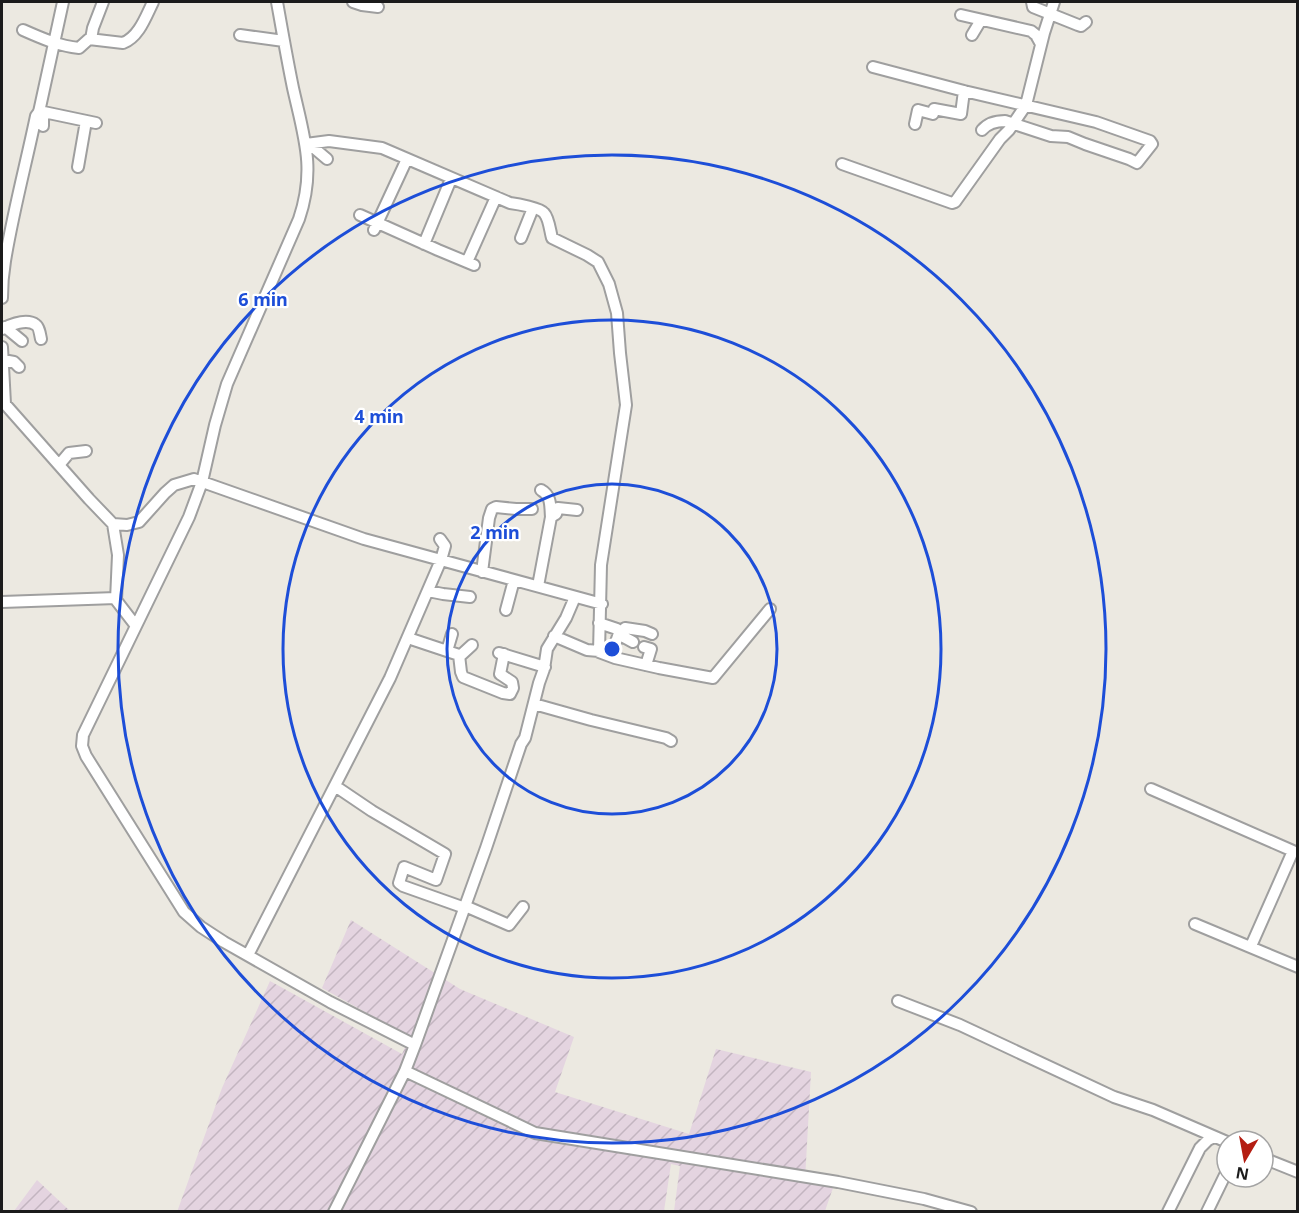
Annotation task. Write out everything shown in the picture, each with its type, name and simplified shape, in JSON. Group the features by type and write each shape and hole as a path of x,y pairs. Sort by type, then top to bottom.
{"street":[{"path":"43,126 41,112 63,2"},
{"path":"91,39 103,2"},
{"path":"23,30 54,43 79,48 89,39 115,43 128,41 137,32 153,2"},
{"path":"277,2 306,146 307,178 304,204 227,384 202,482 189,517 83,735 82,746 86,756 184,912 224,942 330,1002 415,1045"},
{"path":"353,2 378,8"},
{"path":"1032,2 1033,7 1078,25 1081,26 1086,22"},
{"path":"842,164 954,202 1026,105 1053,2"},
{"path":"961,15 1031,31 1041,44"},
{"path":"972,35 981,20"},
{"path":"240,34 284,41"},
{"path":"873,67 1096,122 1150,141 1152,144 1137,163 1068,137 1051,136 1014,123 998,121 982,130"},
{"path":"915,124 918,110 933,114 934,109 961,114 964,91"},
{"path":"41,112 68,123 91,122 78,167"},
{"path":"2,298 4,263 14,213 36,116 41,112"},
{"path":"306,146 329,141 382,148 510,203 543,212 554,240 598,262 609,284 617,313 626,405 602,553 598,651"},
{"path":"306,146 314,148 327,159"},
{"path":"376,227 407,159"},
{"path":"424,244 451,178"},
{"path":"360,215 376,227 471,263 496,197"},
{"path":"521,237 532,208"},
{"path":"3,328 15,324 31,323 38,327 41,339"},
{"path":"3,328 22,341"},
{"path":"2,347 5,407 113,524 118,555 116,600 136,626"},
{"path":"3,360 14,362 20,367"},
{"path":"59,465 69,453 86,451"},
{"path":"113,524 127,525 139,522 174,485 194,479 364,539 601,604"},
{"path":"538,586 551,517 548,495 541,490"},
{"path":"482,572 492,509 496,507 532,509"},
{"path":"551,517 561,507 577,510"},
{"path":"248,955 390,678 441,560 445,546 440,539"},
{"path":"506,610 514,580"},
{"path":"428,591 470,597"},
{"path":"334,1212 405,1071 525,738 545,667 546,653 575,597"},
{"path":"2,602 116,598"},
{"path":"554,636 585,653 598,651 646,665 713,678 770,609"},
{"path":"599,623 617,629 617,637"},
{"path":"617,637 627,627 652,634"},
{"path":"447,651 452,634"},
{"path":"617,637 633,642"},
{"path":"408,638 460,656"},
{"path":"472,645 460,656 460,672 463,677 503,693 510,694 513,688 512,682 500,674 500,653 545,667"},
{"path":"644,647 651,649 646,665"},
{"path":"534,704 671,741"},
{"path":"335,786 372,811 445,854 431,896"},
{"path":"1151,789 1293,851 1251,946"},
{"path":"436,880 404,867 399,883 509,925 523,907"},
{"path":"1195,924 1298,967"},
{"path":"898,1001 960,1025 1114,1097 1153,1110 1214,1137"},
{"path":"405,1071 535,1133 835,1182 924,1199 971,1212"},
{"path":"1168,1212 1200,1148 1214,1137"},
{"path":"1275,1163 1298,1172"},
{"path":"1207,1212 1218,1189"}],"shaded area":[{"path":"351,920 460,989 574,1037 555,1092 689,1134 716,1049 811,1072 805,1180 834,1185 825,1211 674,1211 680,1166 671,1164 664,1211 177,1212 222,1088 270,981 402,1054 410,1037 322,988"},
{"path":"37,1180 70,1211 14,1211"}]}
